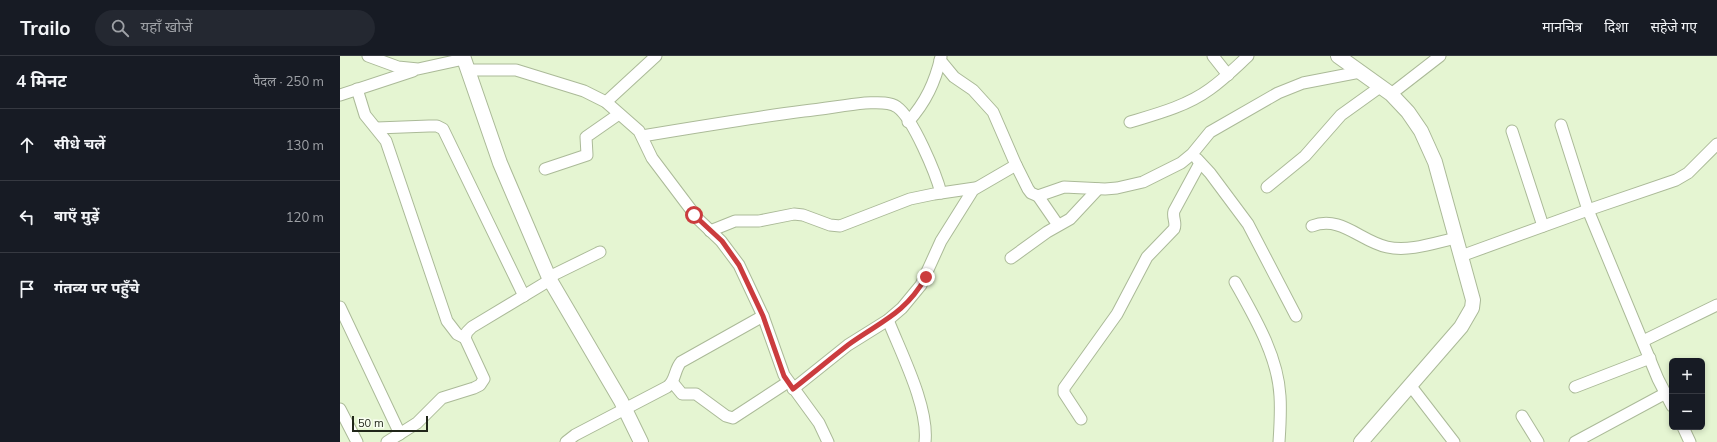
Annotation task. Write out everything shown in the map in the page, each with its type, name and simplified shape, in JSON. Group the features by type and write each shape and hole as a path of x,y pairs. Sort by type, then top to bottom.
{"street":[{"path":"368,56 398,67 418,70"},
{"path":"606,102 656,56"},
{"path":"1214,56 1228,75"},
{"path":"1130,122 1186,102 1209,90 1248,56"},
{"path":"1338,56 1385,91 1408,112 1421,131 1435,162 1473,300 1472,308 1461,327 1361,442"},
{"path":"1267,187 1305,156 1341,115 1385,91 1440,56"},
{"path":"908,122 926,100 938,72 941,58"},
{"path":"941,58 954,77 973,90 993,112 1028,189 1034,195 1038,196 1058,225"},
{"path":"464,62 500,163 549,279 626,410 641,442"},
{"path":"340,95 418,70 464,62 527,73 584,91 606,102 639,131 652,158 698,219 726,247 739,265 763,316 782,372 819,423 828,442"},
{"path":"1038,196 1064,187 1098,189 1117,188 1143,182 1181,163 1192,154 1210,132 1278,93 1303,82 1360,72"},
{"path":"357,89 365,115 386,141 447,321 457,334 465,338 484,379 480,385 474,388 442,398 424,418 387,442"},
{"path":"642,136 747,119 865,103 891,104 898,107 933,166 941,193"},
{"path":"545,169 587,155 586,137 620,114"},
{"path":"1561,125 1588,210 1669,400"},
{"path":"377,128 437,126 443,129 524,296"},
{"path":"1512,131 1543,226"},
{"path":"1461,256 1682,177 1694,168 1717,144"},
{"path":"1192,154 1232,200 1248,224 1296,316"},
{"path":"1081,419 1064,393 1064,388 1118,314 1147,257 1174,229 1175,224 1172,217 1174,211 1200,163"},
{"path":"710,231 735,221 759,221 794,214 803,215 830,225 840,226 910,199 975,188 1016,165"},
{"path":"673,383 682,394 696,394 726,416 733,418 790,385 848,345 888,320 902,308 921,285 941,241 975,188"},
{"path":"1012,258 1058,225 1070,219 1098,189"},
{"path":"1312,226 1322,222 1336,224 1378,244 1397,248 1416,246 1456,238"},
{"path":"465,338 467,332 472,327 524,296 549,279 600,252"},
{"path":"1235,282 1264,337 1278,378 1280,396 1279,442"},
{"path":"1643,341 1717,305"},
{"path":"340,307 400,434"},
{"path":"566,442 575,435 668,388 673,383 677,368 681,362 763,316"},
{"path":"888,320 925,417 925,442"},
{"path":"1575,387 1650,358"},
{"path":"1410,385 1454,442"},
{"path":"1575,442 1666,394"},
{"path":"340,409 357,442"},
{"path":"1522,416 1538,442"},
{"path":"1684,430 1690,442"}],"route":[{"path":"694,215 722,241 739,265 763,316 784,376 793,389 848,345 896,314 916,292 926,277"}]}
